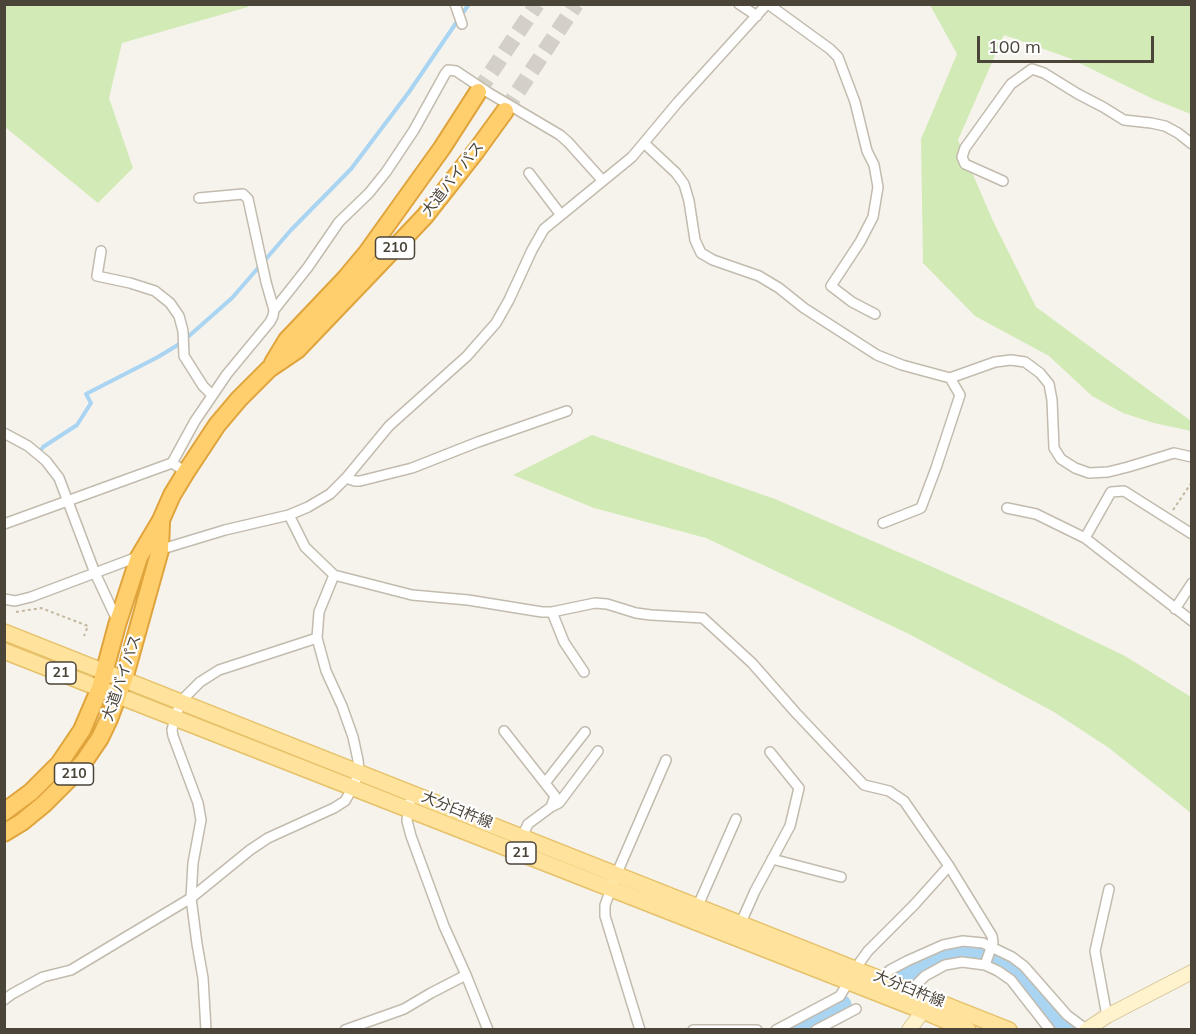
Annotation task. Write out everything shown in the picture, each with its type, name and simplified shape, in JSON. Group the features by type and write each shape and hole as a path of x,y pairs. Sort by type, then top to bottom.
{"highway":[{"name":"大道バイパス","path":"269,369 287,340 366,254 442,148 478,92"},
{"name":"大道バイパス","path":"4,812 31,792 59,764 82,730 100,688 139,556 161,520 172,495 179,467 239,399 269,369 297,350 425,216 505,111"},
{"name":"大道バイパス","path":"4,833 44,804 70,778 99,738 109,719 124,679 160,550 161,520"}],"main road":[{"name":"大分臼杵線","path":"4,632 617,873 695,913 735,937 853,975 881,978 911,990 926,1004 968,1029"},
{"name":"大分臼杵線","path":"4,651 611,888 695,913 741,922 853,975 926,1004 1009,1029"}],"street":[{"path":"455,4 462,24"},
{"path":"739,4 757,16"},
{"path":"4,599 22,600 139,556 225,530 289,515 321,501 330,494 389,426 467,356 490,330 509,300 544,229 632,157 678,102 767,4 838,57 855,102 867,151 874,165 878,187 873,217 860,242 831,286 852,302 875,314"},
{"path":"1003,181 965,164 962,158 966,148 1011,84 1032,69 1124,120 1165,126 1191,144"},
{"path":"274,310 308,267 339,222 381,179 414,130 448,70 456,71 560,135 603,181"},
{"path":"644,143 676,173 684,184 690,201 695,240 701,253 713,260 759,276 877,355 902,365 950,378 995,362 1011,360 1025,363 1040,373 1049,384 1054,448 1061,459 1089,473 1108,472 1174,453 1191,457"},
{"path":"529,173 561,215"},
{"path":"4,524 68,501 179,467 186,434 212,395 270,322 274,310 249,199 243,194 199,198"},
{"path":"101,251 97,276 155,291 170,303 179,316 183,331 184,356 203,386 212,395"},
{"path":"883,523 921,508 960,395 950,378"},
{"path":"346,478 360,481 412,468 567,411"},
{"path":"4,433 28,446 46,461 59,478 95,573 117,619 117,626"},
{"path":"1084,538 1111,492 1124,491 1191,534"},
{"path":"1007,507 1036,514 1084,538 1191,621"},
{"path":"289,515 305,547 334,575 412,595 468,600 542,612 595,603 607,604 636,613 703,618 752,663 864,785 889,791 904,801 949,866 992,936 993,942 985,965"},
{"path":"4,1000 43,976 71,970 191,898 268,838 345,801 359,772 358,760 353,737 326,671 317,638 319,612 334,575"},
{"path":"1175,609 1191,583"},
{"path":"552,612 564,642 584,672"},
{"path":"206,1029 203,978 191,898 193,863 201,820 198,803 173,736 175,718 182,702 200,682 219,669 317,638"},
{"path":"504,731 555,796 551,807"},
{"path":"545,783 585,732"},
{"path":"516,851 528,824 559,803 598,751"},
{"path":"735,937 755,891 790,826 800,788 770,752"},
{"path":"640,1029 605,916 605,905 666,760"},
{"path":"412,793 407,821 424,875 488,1029"},
{"path":"695,913 736,819"},
{"path":"772,859 841,877"},
{"path":"776,1029 840,996 868,951 914,906 949,866"},
{"path":"1107,1016 1095,951 1109,889"},
{"path":"881,978 890,970 944,945 973,941 992,946 1024,966 1067,1015 1086,1029 1191,972"},
{"path":"911,990 924,976 945,965 962,962 985,965 998,970 1011,980 1050,1029"},
{"path":"345,1029 404,1009 466,975"},
{"path":"909,1029 926,1004"},
{"path":"816,1029 856,1009"},
{"path":"693,1029 757,1029"}],"path":[{"path":"1168,519 1191,482"},
{"path":"12,612 19,613 41,608 88,626 84,636"}],"green space":[{"path":"4,5 249,5 122,43 109,98 133,168 98,203 5,127"},
{"path":"930,5 1191,5 1191,114 1153,99 1069,58 1004,35 958,140 993,221 1036,307 1191,421 1191,431 1123,413 1092,396 1049,356 975,316 923,263 921,139 957,54"},
{"path":"592,435 775,499 919,561 1125,656 1191,697 1191,813 1109,748 1054,712 909,634 706,538 594,508 513,475"}],"waterway":[{"path":"41,450 77,425 91,403 86,394 181,343 232,298 291,230 351,169 409,92 469,4"},
{"path":"904,973 948,952 969,949 996,956 1021,974 1057,1019 1070,1030"},
{"path":"791,1030 841,1005"}],"tunnel":[{"path":"478,92 537,4"},
{"path":"505,111 576,4"}]}
